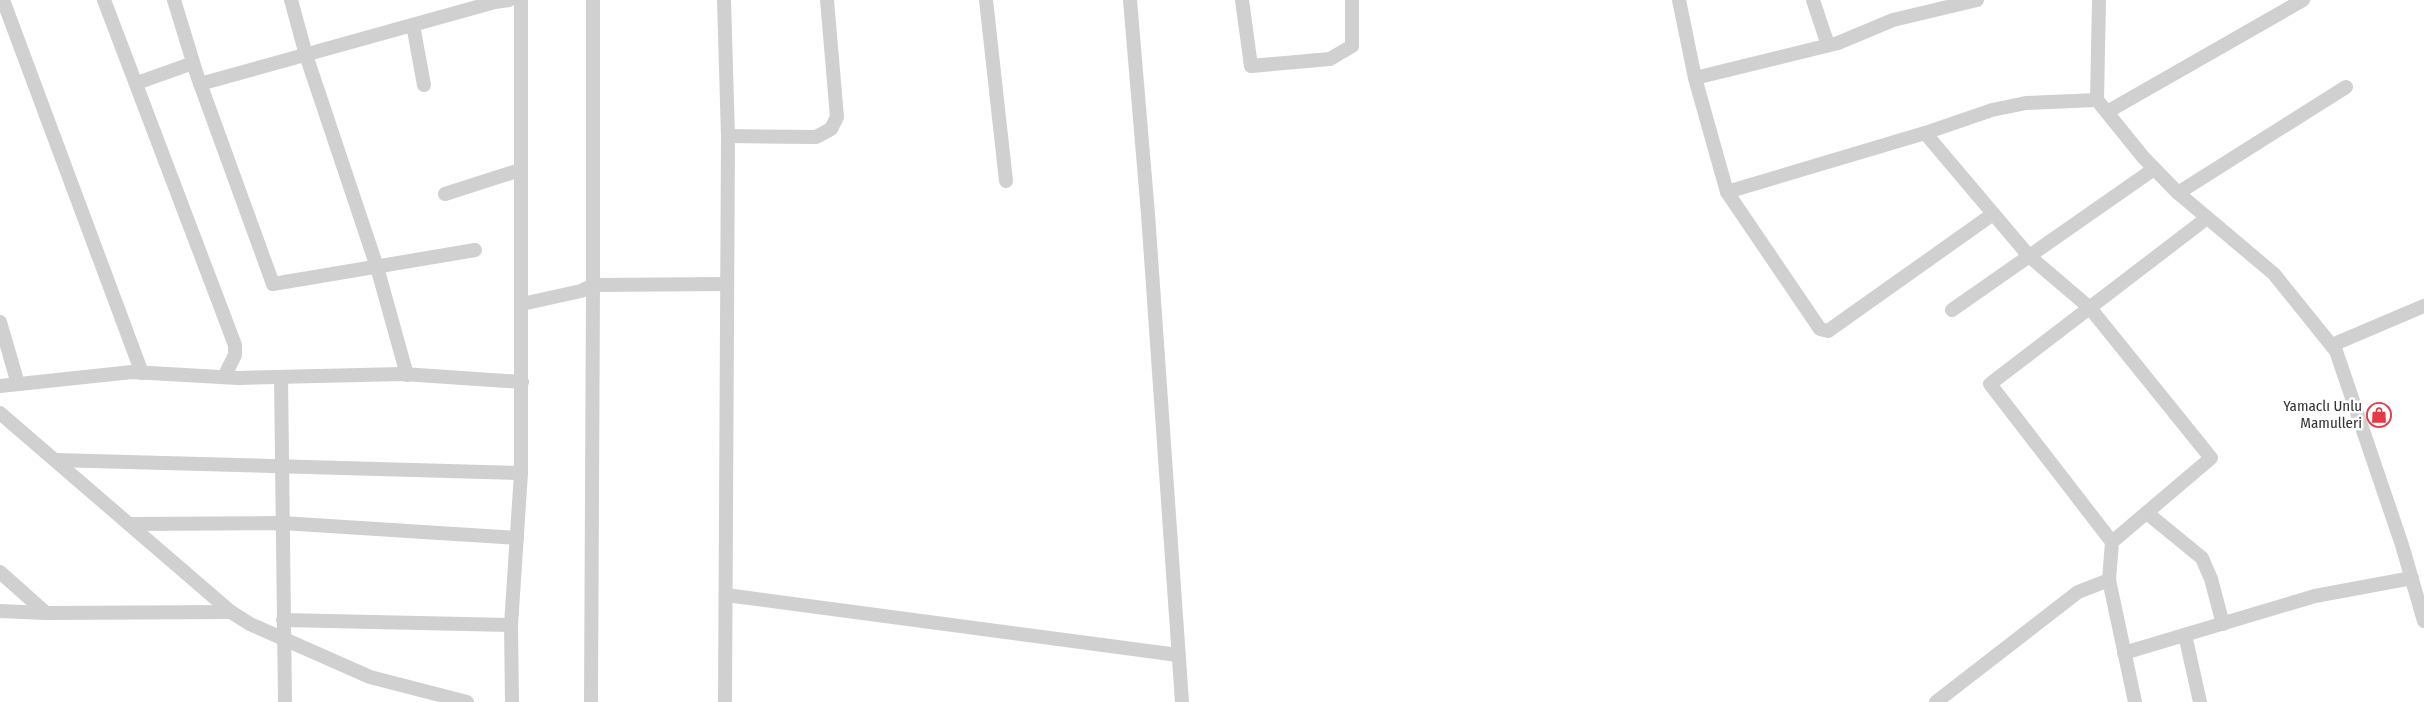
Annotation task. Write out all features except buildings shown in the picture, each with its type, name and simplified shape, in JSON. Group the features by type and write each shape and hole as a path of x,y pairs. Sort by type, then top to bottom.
{"street":[{"path":"3,0 142,373"},
{"path":"104,0 235,346 235,355 224,377"},
{"path":"174,0 200,84 273,284 475,250"},
{"path":"291,0 306,55 377,267 407,375"},
{"path":"200,84 495,2 509,0"},
{"path":"512,702 510,625 521,473 520,0"},
{"path":"591,702 593,0"},
{"path":"724,0 728,136 725,702"},
{"path":"728,136 816,137 831,129 837,117 827,0"},
{"path":"986,0 994,91 1006,181"},
{"path":"1130,0 1149,224 1182,702"},
{"path":"1242,0 1251,66 1330,59 1352,46 1352,0"},
{"path":"1679,0 1695,78 1727,192 1820,329 1828,330 1994,214"},
{"path":"1813,0 1828,45"},
{"path":"1695,78 1828,45 1894,20 1977,0"},
{"path":"2099,0 2097,100 2154,169 2178,193 2274,274 2336,351 2412,578 2424,621"},
{"path":"2107,112 2303,0"},
{"path":"413,25 424,85"},
{"path":"137,83 193,63"},
{"path":"2178,193 2346,86"},
{"path":"1727,192 1925,133 1992,110 2026,103 2097,100"},
{"path":"1925,133 2029,256 2090,308 2211,458 2112,542"},
{"path":"1952,310 2154,169"},
{"path":"445,194 520,170"},
{"path":"2135,702 2109,580 2112,542 1990,384 2207,218"},
{"path":"522,304 581,292 593,285 727,284"},
{"path":"2332,345 2424,306"},
{"path":"0,322 18,384"},
{"path":"0,386 142,373 224,377 407,375 522,382"},
{"path":"281,377 285,702"},
{"path":"0,413 231,612 284,640 370,677 467,702"},
{"path":"55,460 521,473"},
{"path":"2147,513 2202,558 2211,579 2223,624"},
{"path":"129,524 282,523 517,538"},
{"path":"0,572 46,613"},
{"path":"2124,654 2315,596 2412,578"},
{"path":"1936,702 2078,592 2109,580"},
{"path":"726,595 1178,655"},
{"path":"0,611 46,613 231,612"},
{"path":"283,620 510,625"},
{"path":"2185,635 2200,702"}],"place":[{"name":"Yamaclı Unlu Mamulleri","path":"2379,415"}]}
